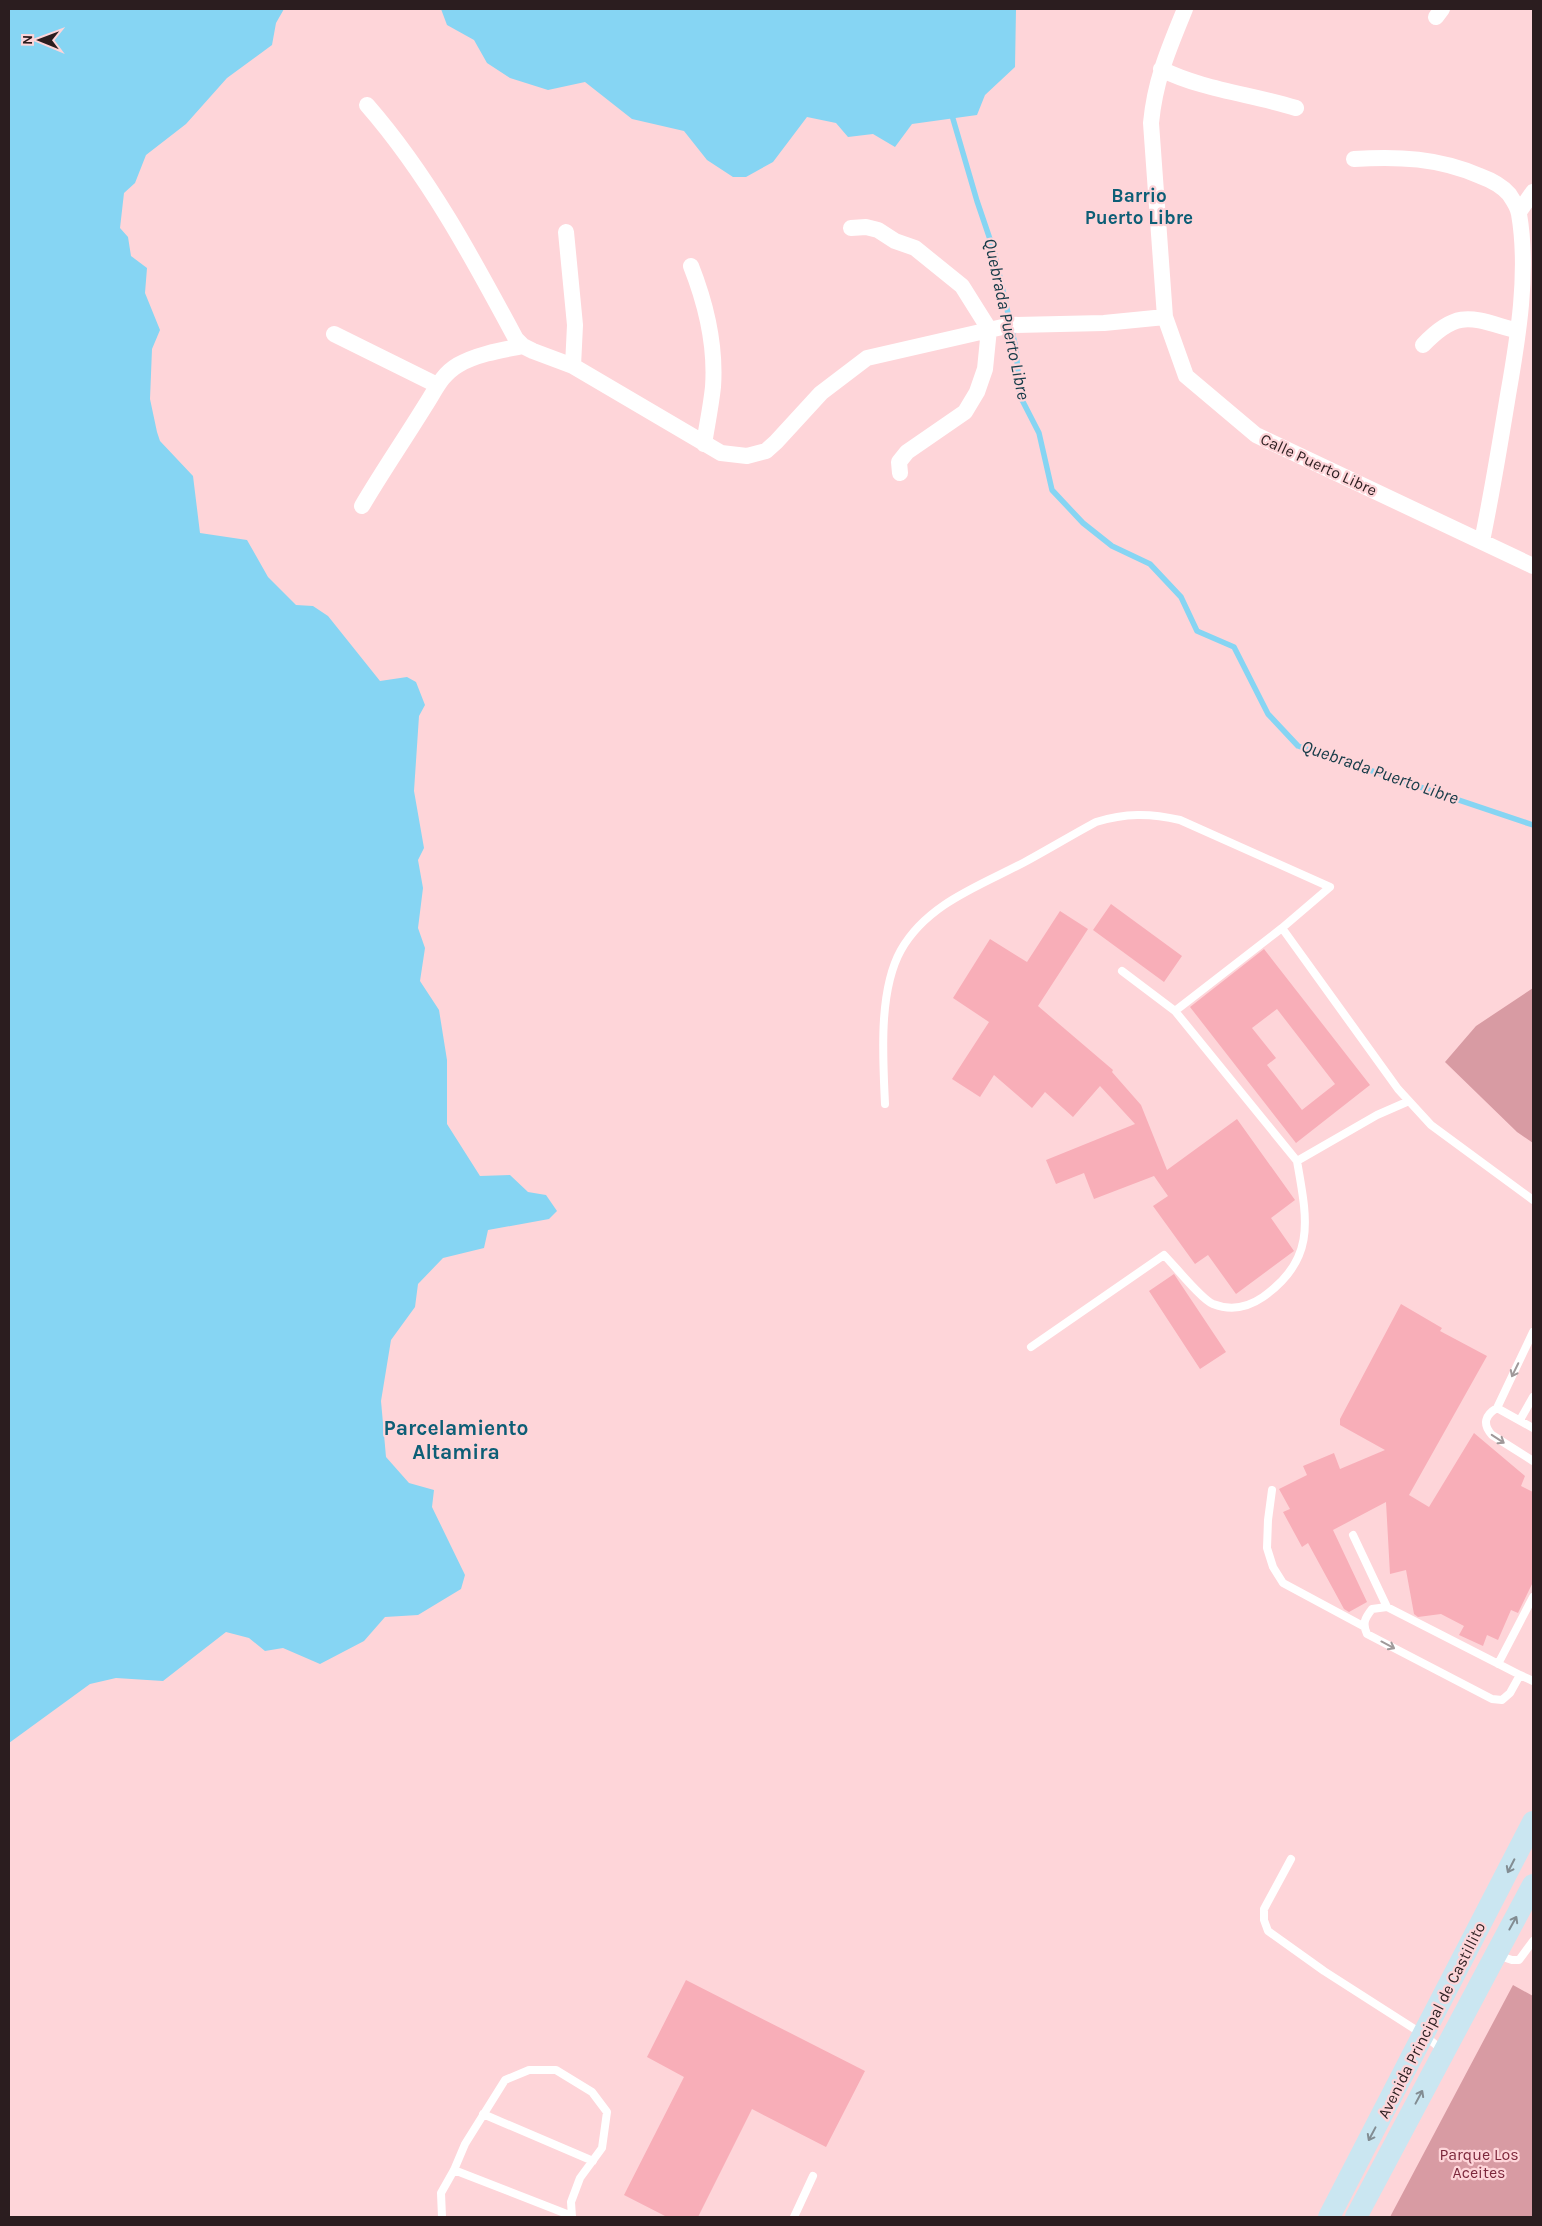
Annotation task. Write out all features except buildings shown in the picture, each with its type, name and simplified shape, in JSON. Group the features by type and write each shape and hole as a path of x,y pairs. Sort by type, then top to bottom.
{"main road":[{"name":"Avenida Principal de Castillito","path":"1329,2217 1533,1822"},
{"name":"Avenida Principal de Castillito","path":"1356,2217 1533,1885"}],"street":[{"name":"Calle Puerto Libre","path":"1185,9 1161,69 1153,96 1151,123 1165,317 1186,376 1256,435 1533,566"},
{"path":"1161,69 1194,83 1265,98 1296,108"},
{"path":"366,105 387,128 423,178 479,269 516,339 523,346 572,366 721,453 739,456 761,453 776,442 820,393 867,358 1011,325 1104,323 1165,317"},
{"path":"1354,159 1398,157 1430,160 1464,169 1498,185 1507,192 1519,212 1522,256 1518,331 1494,484 1482,541"},
{"path":"1519,212 1533,192"},
{"path":"851,228 866,227 878,230 895,242 915,248 962,286 990,329 985,369 977,392 965,412 907,452 899,462 900,473"},
{"path":"566,232 575,325 572,366"},
{"path":"691,266 708,318 714,363 713,388 704,444"},
{"path":"1423,345 1445,324 1460,319 1518,331"},
{"path":"334,334 437,385"},
{"path":"362,506 437,385 447,373 467,361 498,351 523,346"}],"lane":[{"path":"886,1104 886,1008 891,978 900,952 914,931 930,914 954,898 1096,822 1116,816 1139,814 1155,814 1180,820 1330,887 1282,928 1175,1011"},
{"path":"1282,928 1398,1089 1431,1125 1533,1200"},
{"path":"1031,1347 1164,1255 1210,1303 1235,1309 1248,1306 1261,1298 1293,1270 1301,1254 1305,1205 1297,1161 1175,1011 1122,972"},
{"path":"1297,1161 1377,1115 1409,1101"},
{"path":"1533,1332 1497,1408 1489,1412 1485,1421 1486,1429 1492,1435 1533,1461"},
{"path":"1520,1420 1533,1397"},
{"path":"1497,1408 1533,1428"},
{"path":"1272,1490 1267,1548 1273,1567 1283,1583 1363,1626 1367,1634 1492,1699 1502,1700 1520,1675"},
{"path":"1353,1535 1386,1608"},
{"path":"1498,1664 1533,1596"},
{"path":"1363,1626 1365,1618 1372,1609 1386,1608 1533,1682"},
{"path":"1291,1859 1264,1909 1264,1920 1268,1932 1324,1971 1424,2035 1444,2051"},
{"path":"1495,1955 1519,1960 1533,1941"},
{"path":"442,2217 441,2194 465,2144 505,2080 529,2070 556,2070 592,2092 608,2112 602,2148 580,2178 571,2202 572,2217 454,2170"},
{"path":"483,2114 593,2161"},
{"path":"794,2217 813,2176"}],"green space":[{"path":"1533,988 1533,1143 1517,1132 1445,1062 1476,1026"},
{"name":"Parque Los Aceites","path":"1513,1985 1533,1996 1533,2217 1390,2217"}],"water":[{"path":"9,9 284,9 276,23 272,45 227,78 186,124 146,155 135,183 124,193 120,228 128,237 131,256 147,268 145,293 160,330 152,349 150,399 157,432 160,441 193,476 200,533 247,540 268,577 296,605 313,606 328,616 380,681 407,677 416,682 425,705 419,716 414,791 424,848 418,860 423,888 418,928 425,948 420,981 439,1010 447,1060 447,1124 480,1176 510,1175 528,1192 546,1195 557,1211 549,1219 488,1230 484,1248 443,1258 418,1284 415,1307 391,1340 381,1401 386,1457 409,1483 434,1490 432,1507 465,1575 461,1589 418,1615 385,1617 364,1641 320,1664 283,1648 265,1651 249,1638 226,1632 163,1681 116,1678 90,1684 9,1743"},
{"path":"441,9 1016,9 1015,67 985,95 977,115 912,124 895,147 873,134 848,137 836,123 807,117 773,162 746,177 733,177 707,160 684,131 632,119 585,82 548,90 510,78 487,63 474,40 447,25"}],"waterway":[{"name":"Quebrada Puerto Libre","path":"951,112 994,251 1016,349 1020,396 1039,433 1052,490 1083,523 1112,546 1150,564 1181,597 1197,631 1234,647 1268,714 1298,746 1533,825"}],"district":[{"name":"Barrio Puerto Libre","path":"1139,206"},
{"name":"Parcelamiento Altamira","path":"456,1440"}]}
